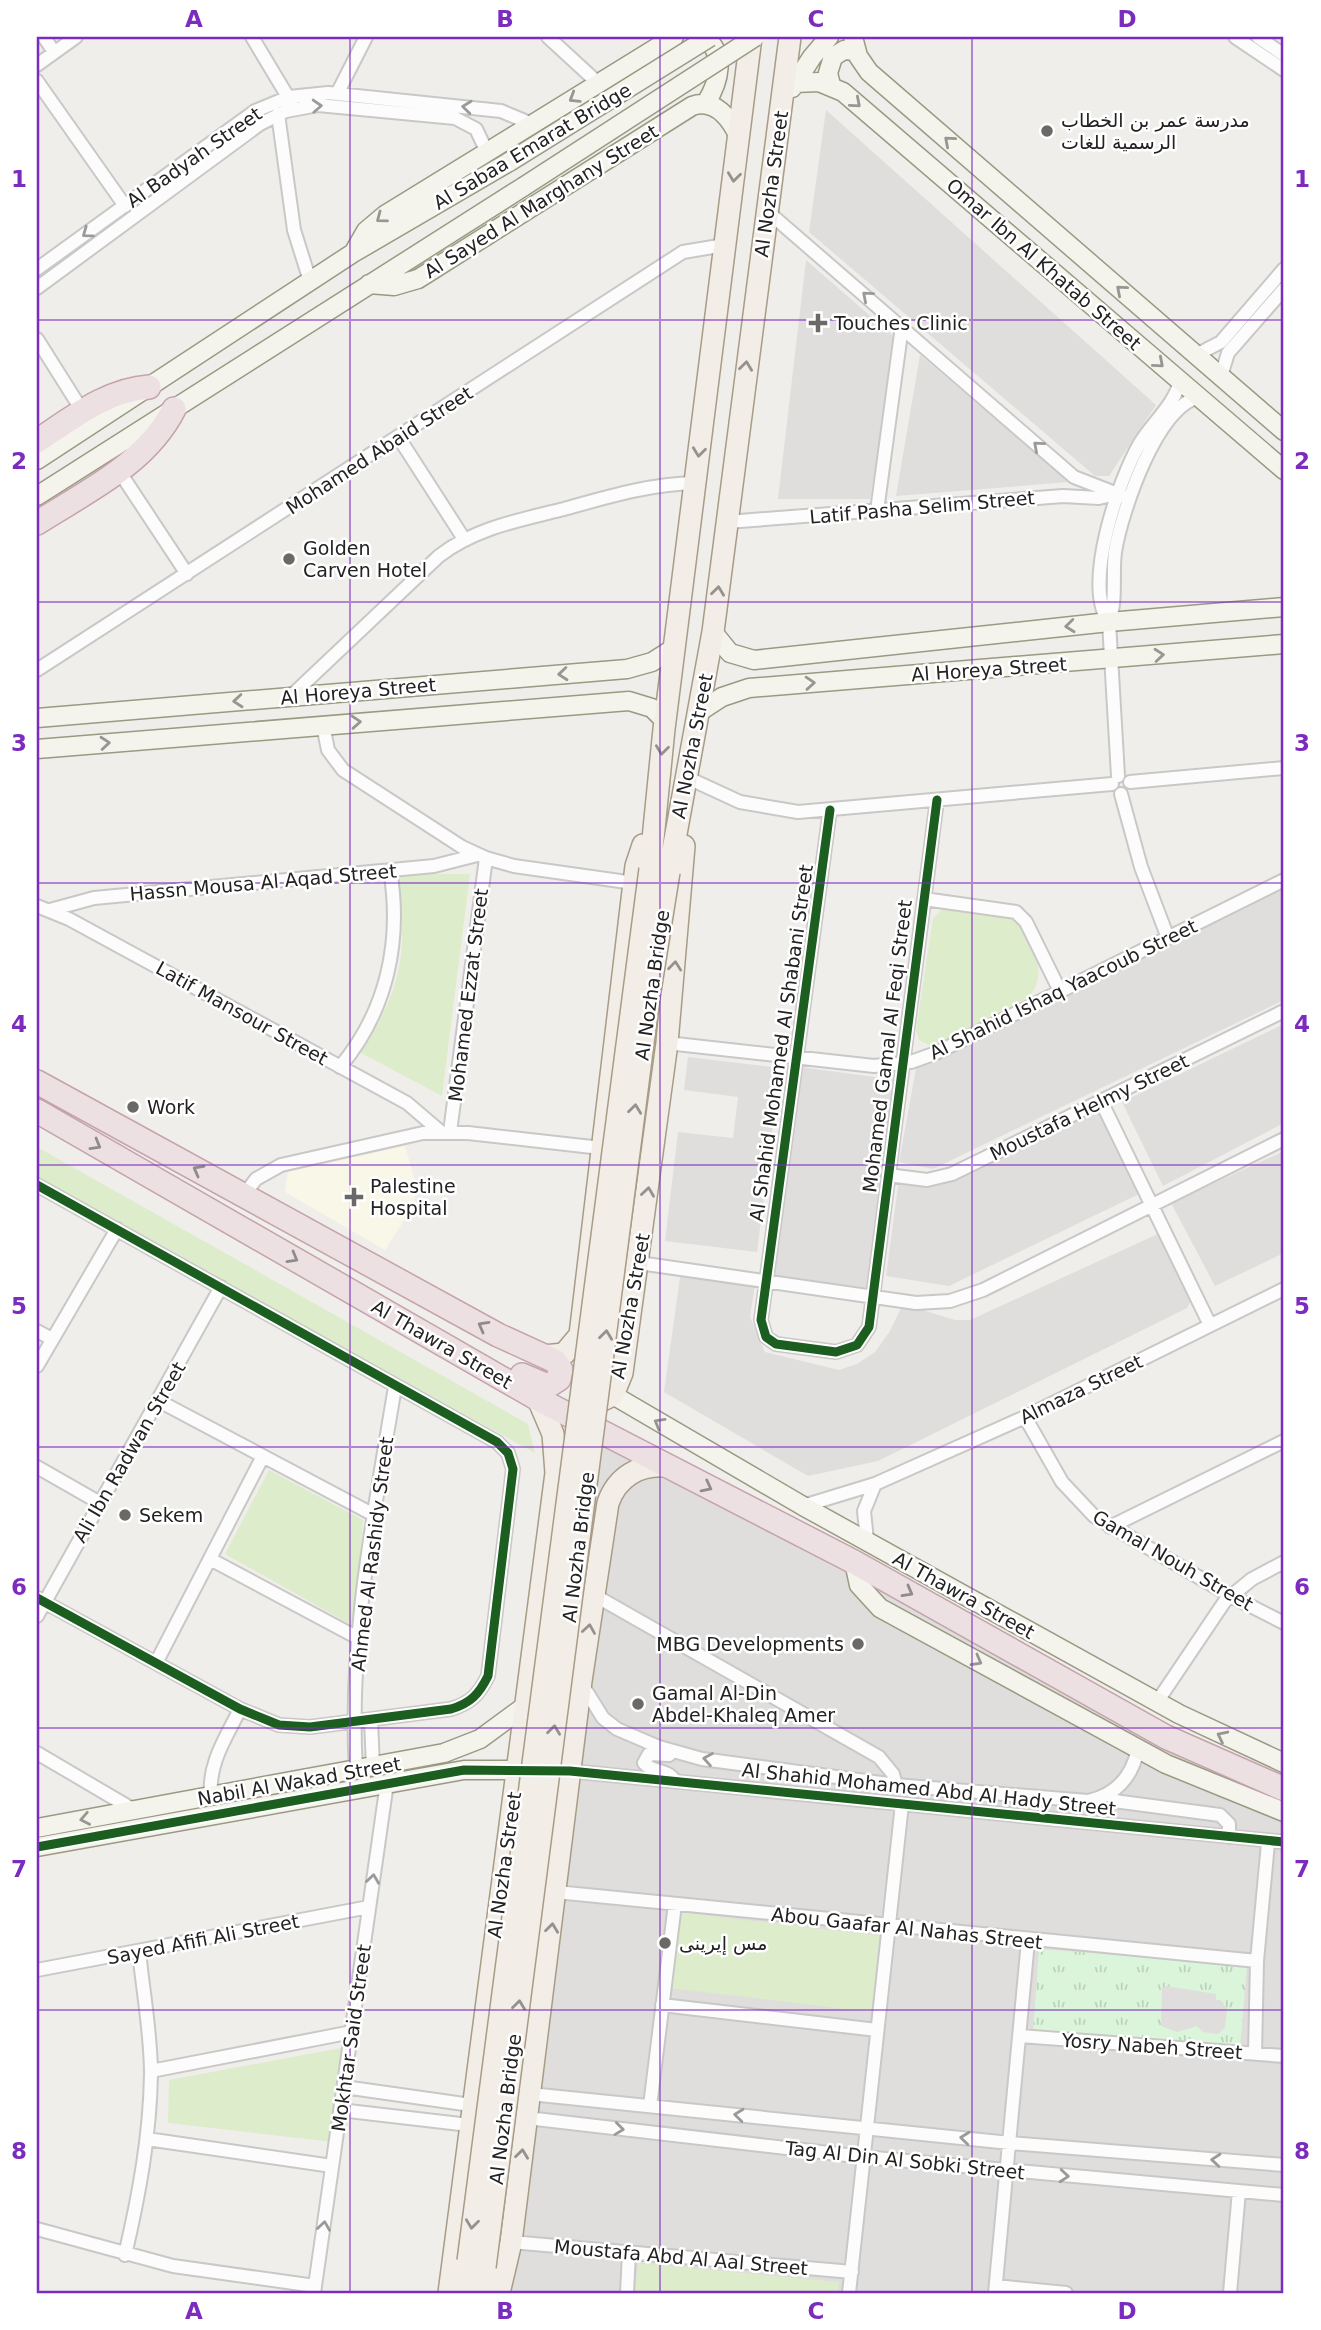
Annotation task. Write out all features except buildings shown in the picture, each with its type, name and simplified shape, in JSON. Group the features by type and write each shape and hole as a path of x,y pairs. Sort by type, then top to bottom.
{"highway":[{"path":"37,441 93,414 116,394 149,387"},
{"path":"37,523 120,471 151,443 174,409"},
{"name":"Al Thawra Street","path":"37,1082 498,1335 544,1356"},
{"name":"Al Thawra Street","path":"37,1111 538,1399 854,1562 1154,1731 1284,1789"},
{"path":"466,1358 489,1359 541,1385 551,1386 559,1379 561,1370 558,1364 544,1356"}],"main road":[{"name":"Al Nozha Street","path":"544,1356 564,1354 578,1340 634,883 639,853 654,828 674,648 753,37"},
{"name":"Al Nozha Street","path":"559,1410 591,1408 613,1395 622,1373 667,1043 685,863 684,848 677,828 713,632 790,37"},
{"name":"Al Nozha Bridge","path":"476,2264 654,828"},
{"name":"Al Nozha Bridge","path":"476,2264 649,997 677,828"},
{"path":"588,1264 598,1279 610,1284 623,1284 638,1268"},
{"name":"Al Nozha Street","path":"449,2293 557,1457 551,1426 538,1399"},
{"path":"499,2293 511,2242 581,1681 608,1503 615,1488 633,1472 649,1466 666,1466"},
{"path":"544,1563 576,1561 596,1584"},
{"path":"463,2293 476,2264"},
{"path":"476,2264 482,2293"}],"street":[{"path":"44,37 54,52"},
{"path":"37,65 76,37"},
{"path":"252,37 291,103"},
{"path":"337,94 366,37"},
{"path":"548,37 598,83"},
{"path":"149,387 353,253 366,231 385,215 674,37"},
{"path":"704,37 714,46 719,62 716,84 706,103 722,112 739,137"},
{"name":"Al Sabaa Emarat Bridge","path":"353,253 509,162 710,37"},
{"name":"Al Sabaa Emarat Bridge","path":"369,284 753,37"},
{"path":"780,109 795,83 829,37"},
{"path":"1235,37 1283,68"},
{"path":"1258,37 1284,55"},
{"path":"795,83 813,81 831,85 828,73 833,57 855,44"},
{"name":"Omar Ibn Al Khatab Street","path":"855,44 869,72 1284,431"},
{"path":"37,81 125,205"},
{"name":"Omar Ibn Al Khatab Street","path":"831,85 1284,470"},
{"name":"Al Badyah Street","path":"37,269 256,111 337,94 501,111 532,124"},
{"name":"Al Badyah Street","path":"37,288 291,103 455,118 476,129 487,152"},
{"name":"Al Sayed Al Marghany Street","path":"369,284 394,286 418,279 688,108 706,103"},
{"path":"278,114 294,230 310,281"},
{"path":"767,211 1074,477 1122,496"},
{"name":"Mohamed Abaid Street","path":"37,670 683,251 725,244"},
{"path":"1196,355 1221,342 1283,275"},
{"path":"37,496 369,284"},
{"path":"1221,376 1228,353 1284,289"},
{"path":"877,511 902,326"},
{"path":"37,339 93,414 37,460"},
{"path":"1168,938 1141,867 1120,784 1108,622 1101,606 1102,563 1140,443 1175,396 1180,380"},
{"path":"1122,496 1182,405 1200,397"},
{"path":"398,438 464,539"},
{"path":"120,471 187,574"},
{"path":"1063,496 1071,488 1074,477"},
{"path":"289,697 439,556 464,539 486,530 639,489 695,483"},
{"name":"Latif Pasha Selim Street","path":"727,522 1063,496 1122,496"},
{"name":"Al Horeya Street","path":"713,632 734,656 749,660 1108,622 1284,607"},
{"name":"Al Horeya Street","path":"699,712 733,692 769,686 1284,644"},
{"name":"Al Horeya Street","path":"37,718 603,671 646,665 674,648"},
{"path":"768,659 761,667 760,675 769,686"},
{"path":"603,671 612,685 609,697 603,703"},
{"name":"Al Horeya Street","path":"37,749 603,703 641,703 652,708 665,721"},
{"path":"323,725 328,750 343,770 482,857 514,866 634,883"},
{"path":"688,778 740,803 763,809 798,812 1284,768"},
{"name":"Mohamed Gamal Al Feqi Street","path":"872,1296 937,800"},
{"name":"Al Shahid Mohamed Al Shabani Street","path":"830,810 761,1326 771,1341 782,1345 836,1352 850,1349 866,1334 872,1296"},
{"name":"Hassn Mousa Al Aqad Street","path":"50,910 101,897 442,865 482,857"},
{"name":"Mohamed Ezzat Street","path":"446,1132 482,857"},
{"path":"340,1067 367,1028 386,982 395,927 390,870"},
{"name":"Al Shahid Ishaq Yaacoub Street","path":"667,1043 874,1066 902,1063 936,1053 1284,880"},
{"path":"924,899 1016,912 1026,922 1060,991"},
{"name":"Latif Mansour Street","path":"37,906 50,910 413,1107 446,1132"},
{"name":"Moustafa Helmy Street","path":"888,1175 920,1180 946,1177 1284,1011"},
{"path":"1101,1101 1210,1325"},
{"path":"244,1195 262,1175 281,1165 405,1136 446,1132 601,1148"},
{"path":"638,1268 928,1303 962,1298 1284,1139"},
{"path":"37,1185 503,1447 512,1461 488,1676 479,1693 466,1704 451,1709 371,1720 289,1726 240,1709 41,1600"},
{"path":"37,1366 117,1230"},
{"name":"Ali Ibn Radwan Street","path":"37,1616 41,1600 159,1401 221,1287"},
{"name":"Almaza Street","path":"803,1506 875,1484 1025,1417 1284,1289"},
{"path":"37,1331 52,1339"},
{"name":"Ahmed Al Rashidy Street","path":"365,1769 353,1721 358,1638 395,1387"},
{"name":"Al Thawra Street","path":"613,1395 803,1506 1157,1702 1224,1737 1284,1763"},
{"path":"159,1401 376,1516"},
{"name":"Gamal Nouh Street","path":"1025,1417 1068,1490 1110,1527 1284,1623"},
{"path":"1110,1527 1284,1441"},
{"path":"156,1663 262,1456"},
{"path":"37,1467 100,1503"},
{"path":"867,1540 864,1511 875,1484"},
{"path":"210,1559 358,1638"},
{"path":"854,1562 859,1585 880,1608 1138,1749 1211,1785 1284,1812"},
{"path":"1157,1702 1231,1596 1252,1579 1284,1562"},
{"path":"596,1584 879,1757 893,1774 896,1785"},
{"name":"Al Shahid Mohamed Abd Al Hady Street","path":"581,1681 603,1718 617,1729 679,1752 702,1759 896,1785 1079,1802 1096,1799 1111,1792 1129,1774 1138,1749"},
{"name":"Nabil Al Wakad Street","path":"37,1828 365,1769 459,1749 489,1733 525,1706"},
{"path":"211,1796 209,1782 214,1759 240,1709"},
{"path":"365,1769 371,1720"},
{"path":"459,1749 466,1756 464,1770"},
{"path":"675,1781 664,1771 648,1767 644,1760 649,1754 679,1752"},
{"path":"37,1753 134,1810"},
{"name":"Nabil Al Wakad Street","path":"37,1847 464,1770 570,1771"},
{"name":"Al Shahid Mohamed Abd Al Hady Street","path":"570,1771 1268,1843 1284,1842"},
{"name":"Mokhtar Said Street","path":"315,2290 387,1783"},
{"path":"1111,1792 1114,1801 1220,1815 1229,1824 1229,1837"},
{"path":"849,2293 902,1804"},
{"path":"1255,2054 1257,1961 1268,1843"},
{"name":"Abou Gaafar Al Nahas Street","path":"556,1892 1028,1941 1257,1961"},
{"path":"650,2106 675,1903"},
{"name":"Sayed Afifi Ali Street","path":"37,1970 369,1907"},
{"path":"1028,1941 995,2289 1066,2293"},
{"path":"125,2255 147,2139 151,2071 139,1951"},
{"path":"662,2005 877,2030"},
{"path":"151,2071 352,2032"},
{"name":"Yosry Nabeh Street","path":"1020,2036 1284,2056"},
{"path":"344,2087 470,2115"},
{"name":"Tag Al Din Al Sobki Street","path":"530,2095 1010,2143 1284,2165"},
{"path":"340,2110 470,2115"},
{"name":"Tag Al Din Al Sobki Street","path":"527,2118 864,2157 1284,2196"},
{"path":"147,2139 332,2166"},
{"path":"1230,2293 1238,2191"},
{"path":"37,2229 173,2266 315,2290"},
{"name":"Moustafa Abd Al Aal Street","path":"511,2242 852,2272"},
{"path":"627,2293 629,2253"}],"shaded area":[{"path":"826,110 1156,405 1109,476 1095,476 809,232"},
{"path":"806,260 898,340 870,499 778,499"},
{"path":"920,355 1069,482 896,496"},
{"path":"1283,887 1284,1000 933,1169 899,1162 917,1063"},
{"path":"1284,1024 1284,1123 1163,1186 1122,1102"},
{"path":"688,1057 780,1068 757,1252 665,1241 678,1132 733,1138 738,1097 684,1090"},
{"path":"800,1067 897,1080 868,1288 772,1275"},
{"path":"1096,1108 1139,1194 949,1286 886,1276 899,1179 937,1185"},
{"name":"Palestine Hospital","path":"405,1146 416,1193 410,1211 385,1250 285,1192 288,1172"},
{"path":"1284,1151 1284,1253 1215,1286 1171,1203"},
{"path":"1160,1233 1193,1297 1187,1308 878,1461 808,1476 664,1392 680,1277 755,1285 750,1317 765,1352 839,1370 857,1364 875,1352 890,1331 903,1304 955,1320 970,1320"},
{"path":"589,1412 1155,1718 1284,1777 1284,2293 474,2293"}],"green space":[{"path":"396,874 470,874 442,1096 361,1053 386,1007 399,967 402,925"},
{"path":"943,908 1010,917 1017,921 1034,949 1038,980 1027,998 932,1047 919,1040 916,1030 933,918"},
{"path":"37,1147 528,1424 535,1453 37,1179"},
{"path":"269,1470 363,1520 355,1627 225,1554"},
{"path":"678,1912 880,1936 871,2012 669,1988"},
{"path":"1039,1949 1247,1965 1240,2049 1033,2033","holes":["1166,1986 1216,1994 1216,2000 1220,2000 1227,2009 1225,2028 1218,2034 1203,2032 1197,2026 1177,2032 1161,2026 1162,1988"]},
{"path":"352,2046 342,2143 168,2123 169,2080"},
{"path":"638,2263 839,2282 838,2293 635,2293"}],"cycle path":[{"path":"830,810 761,1320 766,1337 776,1344 836,1352 857,1345 869,1327 937,800"},
{"path":"37,1185 497,1442 508,1453 513,1469 488,1676 474,1697 451,1709 310,1727 279,1725 240,1709 37,1598"},
{"path":"37,1847 464,1770 570,1771 1284,1842"}],"place":[{"name":"مدرسة عمر بن الخطاب الرسمية للغات","path":"1047,131"},
{"name":"Touches Clinic","path":"818,323"},
{"name":"Golden Carven Hotel","path":"289,559"},
{"name":"Work","path":"133,1107"},
{"name":"Palestine Hospital","path":"354,1197"},
{"name":"Sekem","path":"125,1515"},
{"name":"MBG Developments","path":"858,1644"},
{"name":"Gamal Al-Din Abdel-Khaleq Amer","path":"638,1704"},
{"name":"مس إيرينى","path":"665,1943"}]}
